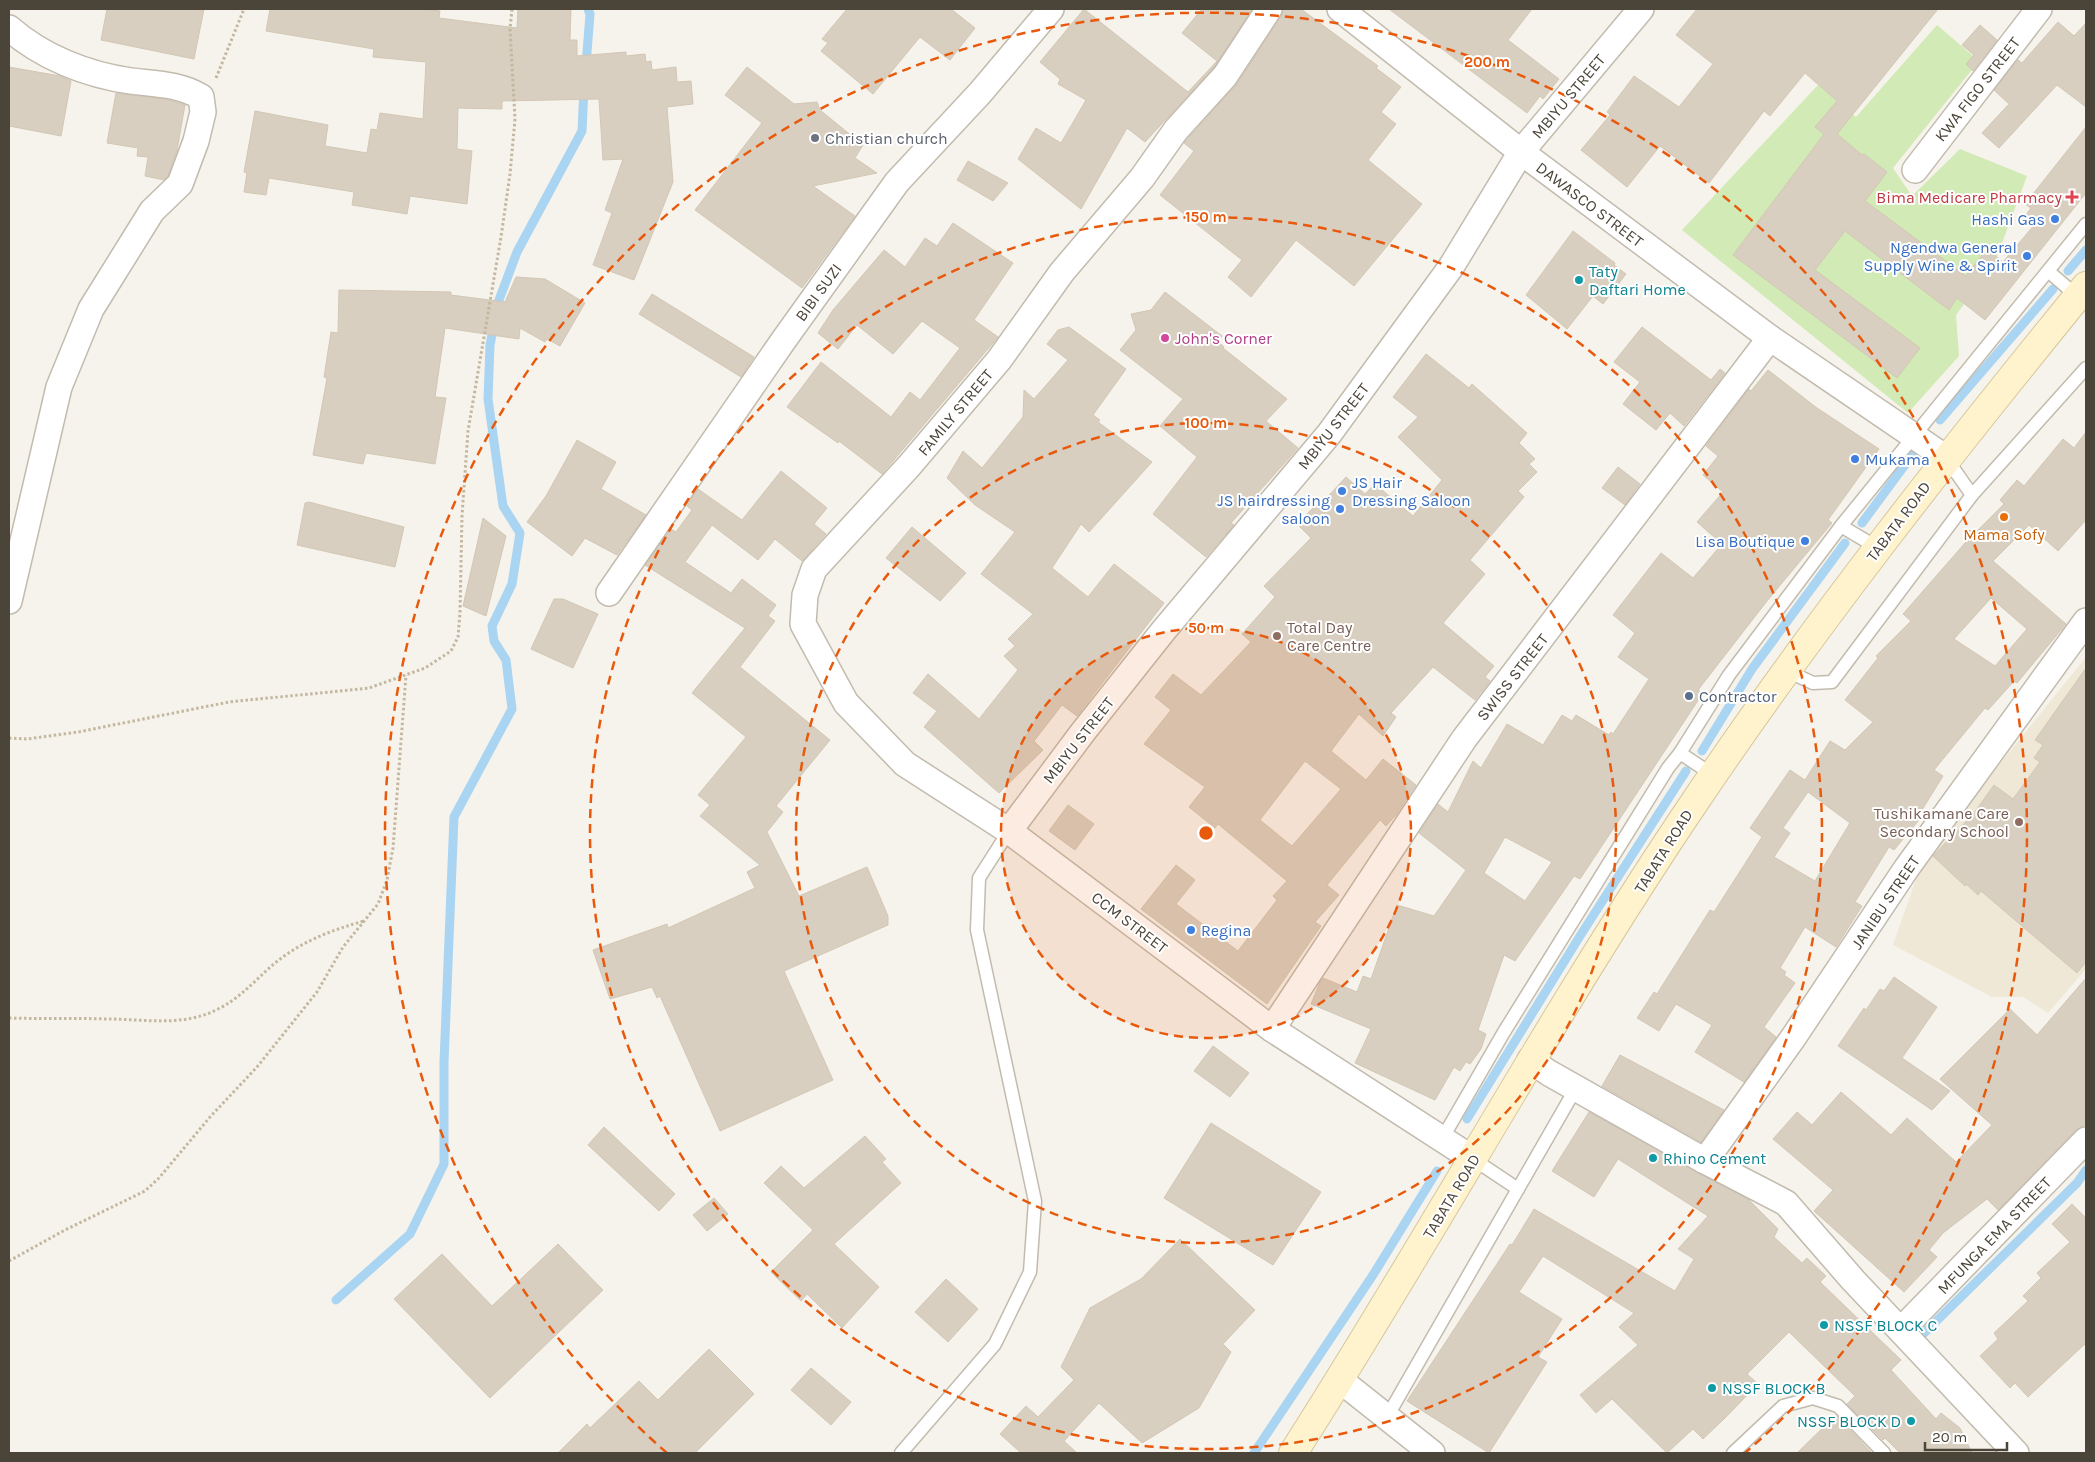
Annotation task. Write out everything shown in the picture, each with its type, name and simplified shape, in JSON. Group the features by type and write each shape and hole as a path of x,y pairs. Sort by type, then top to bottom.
{"main road":[{"name":"TABATA ROAD","path":"1292,1453 1340,1380 1473,1159 1530,1060 1713,775 1786,670 1946,458 2082,291"}],"street":[{"name":"BIBI SUZI","path":"609,593 783,340 897,182 980,93 1051,9"},
{"name":"FAMILY STREET","path":"817,653 802,624 805,595 814,569 909,466 999,360 1062,272 1142,178 1176,130 1225,76 1269,9"},
{"name":"DAWASCO STREET","path":"1340,9 1521,152 1770,338 1946,458"},
{"name":"MBIYU STREET","path":"1008,831 1164,630 1329,434 1451,267 1521,152 1641,9"},
{"name":"KWA FIGO STREET","path":"1915,170 2039,9"},
{"path":"9,28 44,53 88,72 129,81 180,87 201,97 202,112 196,141 180,184 152,211 92,309 59,387 9,602"},
{"name":"SWISS STREET","path":"1272,1029 1464,740 1770,338"},
{"name":"JANIBU STREET","path":"1705,1161 1793,1038 1906,870 2085,625"},
{"name":"CCM STREET","path":"817,653 846,703 905,764 1008,831 1272,1029 1473,1159"},
{"path":"1530,1060 1705,1161 1786,1203 1853,1280 2016,1453"},
{"name":"MFUNGA EMA STREET","path":"1901,1330 2086,1140"},
{"path":"1340,1380 1432,1453"}],"lane":[{"path":"1442,1139 1504,1032 1668,768 1680,753 1729,675 1841,526 2086,224"},
{"path":"2048,271 2082,291"},
{"path":"1786,670 1813,683 1832,682 1972,495 2086,368"},
{"path":"1946,458 1972,495"},
{"path":"1841,526 1878,548"},
{"path":"1680,753 1713,775"},
{"path":"901,1453 995,1344 1030,1272 1035,1201 977,930 979,878 1008,831"},
{"path":"1387,1417 1576,1088"},
{"path":"1473,1159 1518,1189"},
{"path":"1733,1453 1783,1406 1813,1398 1838,1406 1884,1453"}],"path":[{"path":"202,112 244,9"},
{"path":"9,738 27,739 78,732 229,702 369,688 425,668 451,651 458,637 468,430 501,237 515,119 510,29 512,9"},
{"path":"9,1261 65,1230 145,1191 159,1178 210,1117 257,1068 305,1008 317,992 343,947 378,904 387,880 393,848 406,675"},
{"path":"9,1018 157,1022 187,1020 216,1010 230,1002 243,993 276,963 309,940 335,928 364,921"}],"shaded area":[{"name":"Tushikamane Care Secondary School","path":"2086,657 2086,969 2048,1013 2023,997 1992,997 1893,945 1923,859"}],"green space":[{"path":"1937,25 1979,61 1893,168 1912,196 1960,149 2027,176 1995,262 1956,315 1959,356 1908,413 1682,230 1818,85 1856,117"}],"building":[{"path":"107,9 204,9 194,59 101,40"},
{"path":"270,9 420,9 440,11 439,18 517,28 518,9 571,9 570,40 577,40 577,56 626,52 626,56 645,54 646,62 651,61 652,70 676,67 677,82 691,81 693,104 667,107 673,182 634,280 593,265 612,213 605,210 623,159 603,160 599,99 502,101 502,109 458,108 457,149 472,151 467,204 410,196 407,214 352,205 354,192 269,178 266,195 244,192 247,173 244,172 255,111 328,125 325,146 367,153 371,129 377,130 380,113 423,119 426,62 373,57 374,49 266,31"},
{"path":"847,9 951,9 975,28 950,60 920,37 873,94 821,51 828,43 822,39"},
{"path":"1084,9 1188,92 1217,61 1182,33 1202,9 1252,9 1214,67 1145,142 1127,128 1081,209 1018,159 1036,128 1061,143 1086,100 1058,84 1060,79 1040,62"},
{"path":"1283,9 1301,9 1378,66 1376,68 1401,87 1381,112 1396,124 1368,160 1422,204 1354,286 1296,240 1251,297 1228,277 1242,260 1160,195 1194,151 1184,143 1237,84 1281,17"},
{"path":"1389,9 1532,9 1508,40 1559,79 1543,99 1540,96 1527,113"},
{"path":"1697,9 1938,9 1837,134 1862,155 1864,154 1887,172 1865,201 1966,276 1987,249 2003,262 2035,224 2025,216 2031,208 2025,204 2086,127 2086,193 1985,320 1957,298 1949,310 1845,231 1815,270 1920,348 1897,378 1733,255 1824,134 1815,127 1837,101 1805,73 1770,116 1764,111 1709,183 1660,146 1627,187 1581,150 1610,115 1607,112 1634,76 1679,107 1713,64 1676,35"},
{"path":"2058,22 2074,36 2086,23 2086,107 2057,85 1999,148 1982,133 2009,104 1994,90 2018,60 2022,63"},
{"path":"1980,25 1997,40 1973,71 1966,64 1974,55 1962,45"},
{"path":"9,67 60,76 71,81 61,136 9,126"},
{"path":"747,67 794,104 817,102 820,110 863,145 855,158 877,173 813,186 855,216 802,288 695,210 762,123 725,95"},
{"path":"116,93 165,99 185,105 177,150 168,176 164,180 145,176 148,157 137,156 138,148 107,143"},
{"path":"968,161 1008,183 993,201 957,180"},
{"path":"953,223 1013,263 974,320 998,337 882,474 839,441 838,443 787,407 821,362 891,417 910,392 920,400 960,348 922,321 893,354 857,325 838,349 818,333 833,310 884,250 905,267 925,238 937,246"},
{"name":"Taty Daftari Home","path":"1573,231 1615,263 1614,265 1626,274 1603,304 1593,296 1567,329 1526,295"},
{"path":"516,277 545,279 585,303 560,346 547,339 545,342 520,328 519,339 445,328 435,397 446,398 435,464 366,453 363,464 313,455 327,378 324,377 331,332 338,333 339,290 451,292 451,295 505,302"},
{"path":"1165,292 1222,336 1218,341 1223,348 1287,399 1266,421 1298,448 1231,523 1234,525 1206,557 1153,514 1197,457 1160,426 1183,399 1120,350 1136,330 1131,314 1151,310"},
{"path":"652,294 754,357 741,377 639,314"},
{"path":"1069,327 1126,369 1093,415 1100,420 1098,422 1152,462 1089,532 1081,524 1052,568 1088,597 1114,564 1164,603 1077,716 1062,705 1034,741 1043,750 999,793 924,727 937,711 913,693 928,674 979,719 1018,670 1004,656 1015,646 1008,639 1033,614 981,574 1015,532 975,505 947,478 963,451 982,468 1023,417 1024,390 1034,399 1068,360 1047,344 1058,330"},
{"path":"1642,327 1711,380 1720,369 1725,373 1684,426 1670,413 1656,430 1623,404 1640,382 1614,362"},
{"path":"1426,354 1469,388 1472,384 1527,433 1519,443 1535,459 1529,464 1537,472 1518,491 1524,497 1470,560 1485,574 1443,623 1494,666 1485,677 1490,681 1475,700 1433,667 1391,713 1396,717 1383,736 1359,714 1331,751 1366,780 1383,759 1416,785 1396,815 1386,826 1380,820 1327,885 1339,895 1315,922 1321,926 1267,1004 1141,909 1176,865 1195,880 1176,904 1238,951 1277,900 1273,896 1287,881 1218,824 1215,828 1189,807 1205,787 1144,744 1171,710 1155,697 1173,674 1201,695 1251,642 1242,634 1275,597 1264,586 1311,538 1297,524 1316,505 1318,507 1346,477 1365,494 1375,484 1413,516 1442,480 1398,437 1418,417 1393,397","holes":["1305,761 1341,789 1292,846 1260,820"]},
{"path":"1768,370 1817,408 1879,449 1828,520 1832,523 1767,601 1698,690 1703,693 1580,879 1574,876 1515,961 1504,955 1478,1030 1486,1034 1481,1049 1470,1064 1466,1062 1460,1071 1454,1067 1435,1100 1355,1063 1371,1029 1311,1004 1320,982 1323,978 1357,992 1363,976 1371,979 1397,905 1434,916 1466,870 1419,833 1438,804 1448,812 1473,761 1481,768 1507,724 1543,745 1562,715 1572,721 1576,715 1609,735 1611,732 1613,734 1649,679 1618,657 1635,633 1613,615 1661,553 1693,578 1722,544 1697,522 1723,492 1703,475 1718,456 1706,446 1749,389 1751,391","holes":["1505,837 1552,862 1525,901 1484,873"]},
{"path":"2086,432 2086,520 2058,551 2029,525 1993,561 2066,624 2017,683 2014,681 1988,710 1985,708 1934,770 1943,776 1917,818 1919,820 1894,850 1889,847 1855,902 1862,906 1836,947 1805,927 1780,968 1786,972 1784,975 1795,983 1764,1027 1776,1037 1744,1082 1695,1052 1712,1025 1676,1004 1659,1031 1637,1018 1654,992 1657,994 1710,910 1714,912 1762,837 1750,828 1790,770 1805,780 1830,741 1845,750 1873,722 1845,700 1878,658 1876,656 1911,621 1903,614 1965,543 2004,504 2000,500 2017,480 2024,486 2063,439 2074,448","holes":["1991,598 2027,629 1995,666 1954,639","1808,792 1850,823 1815,881 1774,857 1790,833 1783,828"]},
{"path":"577,440 616,462 601,489 646,515 617,555 585,538 572,556 527,522 546,496"},
{"path":"1618,467 1640,484 1625,505 1602,488"},
{"path":"781,471 827,508 814,524 826,534 802,561 775,539 758,560 712,525 685,562 731,593 742,579 776,605 768,616 775,621 740,667 830,740 776,806 783,812 767,832 799,896 867,867 888,916 888,925 784,971 833,1080 720,1131 660,996 657,998 652,987 610,999 593,950 667,924 668,928 755,888 747,872 760,865 700,816 710,805 698,795 746,737 692,693 745,628 645,565 671,529 676,532 692,510 687,506 698,489 742,520"},
{"path":"309,502 404,527 395,567 297,545 305,503"},
{"path":"483,518 506,536 486,616 463,606"},
{"path":"912,527 966,573 940,601 886,558"},
{"path":"554,599 563,599 598,614 573,668 531,649"},
{"path":"2086,668 2086,962 2077,973 1981,891 1978,895 1966,884 1965,886 1933,856 1974,813 1994,785 2013,799 2040,762 2034,758 2043,745 2035,740"},
{"path":"1068,805 1094,824 1075,850 1049,831"},
{"path":"1894,977 1937,1007 1902,1058 1950,1091 1932,1110 1838,1046 1864,1008 1866,1010 1880,989 1884,991"},
{"path":"2086,978 2086,1124 2076,1130 1998,1210 1987,1199 1943,1233 1929,1250 1937,1257 1904,1292 1814,1211 1833,1190 1773,1139 1797,1112 1812,1125 1841,1092 1891,1135 1907,1118 1956,1162 1992,1125 1940,1079 2010,1009 2037,1035"},
{"path":"1213,1046 1249,1073 1230,1097 1194,1071"},
{"path":"1620,1055 1724,1110 1701,1142 1602,1086"},
{"path":"1589,1112 1748,1199 1778,1229 1774,1237 1802,1263 1807,1258 1826,1276 1820,1282 1901,1360 1891,1370 1936,1419 1941,1413 1960,1428 1972,1453 1900,1453 1885,1438 1883,1440 1847,1404 1855,1396 1789,1332 1747,1374 1758,1384 1725,1418 1703,1439 1693,1429 1667,1453 1612,1399 1596,1413 1580,1395 1638,1345 1619,1327 1634,1313 1543,1256 1519,1292 1562,1319 1538,1357 1547,1362 1489,1453 1407,1401 1510,1244 1512,1245 1534,1209 1675,1291 1694,1259 1678,1249 1708,1216 1618,1159 1594,1197 1552,1171"},
{"path":"1211,1123 1321,1192 1273,1265 1164,1198"},
{"path":"604,1127 675,1194 659,1211 588,1145"},
{"path":"865,1136 886,1159 882,1162 901,1183 834,1244 879,1287 842,1328 807,1294 801,1301 771,1272 813,1230 764,1183 781,1166 804,1188"},
{"path":"714,1198 728,1214 707,1231 693,1215"},
{"path":"2072,1204 2086,1218 2086,1343 2028,1397 2015,1383 2010,1388 1980,1356 1998,1339 1994,1333 2028,1301 2023,1296 2041,1278 2037,1273 2070,1242 2052,1224"},
{"path":"1180,1239 1255,1310 1223,1344 1231,1352 1199,1408 1142,1443 1099,1403 1064,1441 1077,1453 1021,1453 1000,1434 1026,1406 1038,1417 1074,1380 1061,1367 1090,1308 1141,1279"},
{"path":"558,1244 603,1290 490,1398 394,1299 442,1254 492,1306"},
{"path":"946,1279 978,1309 948,1342 915,1312"},
{"path":"709,1349 754,1394 695,1453 558,1453 587,1424 590,1428 639,1381 658,1400"},
{"path":"811,1368 851,1402 831,1425 791,1390"},
{"path":"1836,1415 1870,1453 1797,1453"}],"waterway":[{"path":"586,65 590,14 588,9"},
{"path":"336,1300 410,1234 444,1164 444,1062 454,817 512,709 506,660 494,641 492,626 512,584 520,533 503,506 488,399 490,345 499,300 517,252 582,131 584,88"},
{"path":"2068,271 2086,250"},
{"path":"1940,420 2053,289"},
{"path":"1862,523 1913,454"},
{"path":"1702,751 1752,669 1845,543"},
{"path":"1467,1119 1580,936 1686,771"},
{"path":"1918,1339 2077,1183 2086,1170"},
{"path":"1254,1453 1373,1275 1437,1171"}],"place":[{"name":"Christian church","path":"815,138"},
{"name":"Bima Medicare Pharmacy","path":"2072,197"},
{"name":"Hashi Gas","path":"2055,219"},
{"name":"Ngendwa General Supply Wine & Spirit","path":"2027,256"},
{"name":"Taty Daftari Home","path":"1579,280"},
{"name":"John's Corner","path":"1165,338"},
{"name":"Mukama","path":"1855,459"},
{"name":"JS Hair Dressing Saloon","path":"1342,491"},
{"name":"JS hairdressing saloon","path":"1340,509"},
{"name":"Mama Sofy","path":"2004,517"},
{"name":"Lisa Boutique","path":"1805,541"},
{"name":"Total Day Care Centre","path":"1277,636"},
{"name":"Contractor","path":"1689,696"},
{"name":"Tushikamane Care Secondary School","path":"2019,822"},
{"name":"Regina","path":"1191,930"},
{"name":"Rhino Cement","path":"1653,1158"},
{"name":"NSSF BLOCK C","path":"1824,1325"},
{"name":"NSSF BLOCK B","path":"1712,1388"},
{"name":"NSSF BLOCK D","path":"1911,1421"}]}
